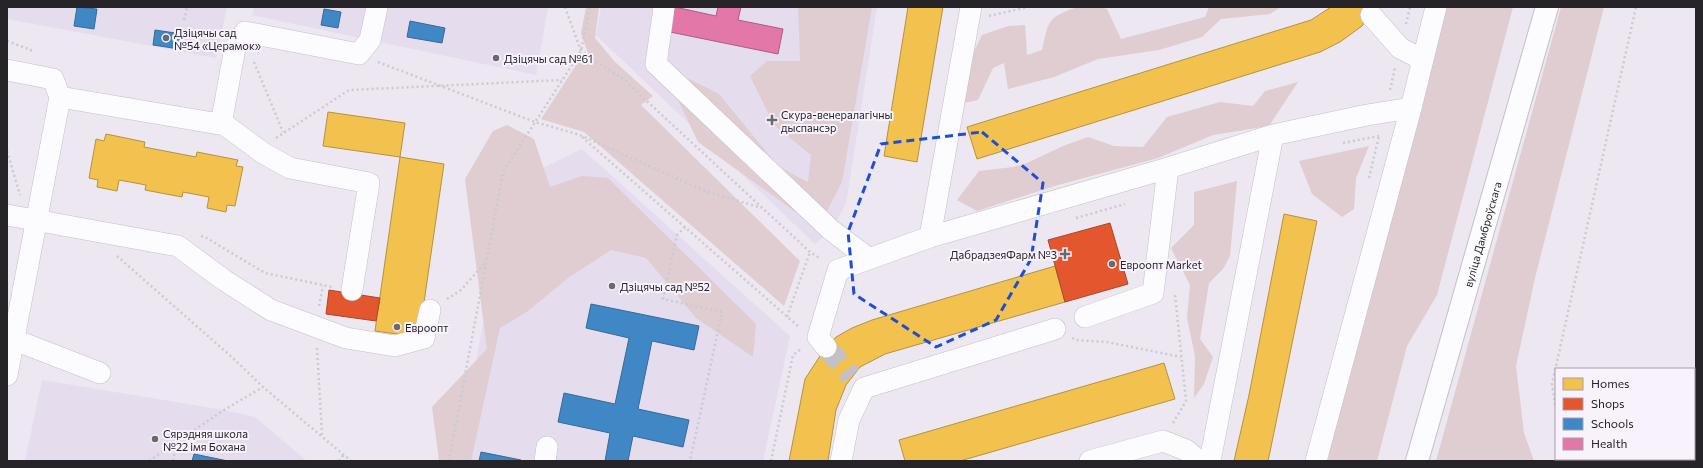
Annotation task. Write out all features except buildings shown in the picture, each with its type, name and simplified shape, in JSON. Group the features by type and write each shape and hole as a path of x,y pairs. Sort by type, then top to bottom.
{"main road":[{"name":"вуліца Дамброўскага","path":"1417,461 1547,7"}],"street":[{"path":"221,124 235,48 245,32 359,54 370,40 377,7"},
{"path":"664,7 656,64 831,230 868,258"},
{"path":"1316,461 1411,108 1436,7"},
{"path":"930,237 970,14"},
{"path":"1371,15 1400,48 1423,60"},
{"path":"7,70 56,88 225,125 263,153 290,168 369,183 352,290"},
{"path":"7,375 24,218 56,88"},
{"path":"819,341 838,270 868,258 930,237 1168,168 1273,135 1367,115 1411,108"},
{"path":"1210,461 1273,135"},
{"path":"1085,317 1153,294 1168,168"},
{"path":"24,218 178,246 224,280 272,310 346,338 395,346 424,338 430,310"},
{"path":"841,461 858,382 1055,329"},
{"path":"11,337 100,373"},
{"path":"1090,461 1163,441 1186,450 1199,461"}],"path":[{"path":"184,20 187,7"},
{"path":"565,7 581,52 623,79 810,252 838,270"},
{"path":"449,461 503,172 581,52 590,7"},
{"path":"970,14 1028,7"},
{"path":"1556,368 1636,7"},
{"path":"245,32 248,47 283,132"},
{"path":"359,54 535,122 580,135 704,190 764,209"},
{"path":"263,153 274,139 283,132 349,90 563,80"},
{"path":"580,135 787,317 819,341 793,355 772,461"},
{"path":"7,151 24,218"},
{"path":"685,227 677,235 663,299 722,312 690,461"},
{"path":"787,317 810,252"},
{"path":"115,255 234,359 263,387 351,461"},
{"path":"430,310 461,290 485,263"},
{"path":"1163,441 1186,401 1174,287"},
{"path":"315,327 322,436"},
{"path":"1055,329 1076,340 1107,342 1181,357"},
{"path":"1555,371 1552,384 1555,404"},
{"path":"149,461 224,410 263,387"},
{"path":"173,461 177,442"},
{"path":"339,461 344,454"}],"highlighted area":[{"path":"982,132 1043,183 1031,259 996,320 936,347 854,294 848,232 881,144"}],"shaded area":[{"name":"Дзіцячы сад №54 «Церамок»","path":"7,7 227,7 216,58 7,19"},
{"name":"Дзіцячы сад №61","path":"254,7 548,7 536,75 252,15"},
{"path":"586,7 599,7 595,38 615,62 653,96 641,105 800,261 784,306 584,132 541,119 582,56 591,62 581,33"},
{"name":"Скура-венералагічны дыспансэр","path":"601,7 877,7 846,204 831,230 815,244 596,35"},
{"path":"798,7 872,7 842,182 818,228 698,142 677,98 689,79 719,94 778,166 808,182 811,155 774,125 750,76 767,61 800,61"},
{"path":"1077,7 1100,7 1107,9 1121,39 1205,17 1209,7 1281,7 1270,14 1221,19 1202,37 1159,50 1098,59 1054,77 1008,89 1004,63 993,68 978,100 964,103 971,57 982,35 1008,26 1025,25 1027,55 1042,50 1046,32 1051,21 1060,14"},
{"path":"1439,7 1513,7 1437,295 1407,346 1377,461 1321,461"},
{"path":"1561,7 1604,7 1535,278 1516,366 1524,433 1534,461 1436,461"},
{"path":"1298,82 1269,126 1213,135 1158,158 1058,185 977,211 957,200 979,171 1013,167 1027,163 1063,146 1088,137 1114,146 1143,147 1167,117 1220,102 1253,106 1265,91"},
{"path":"507,125 534,139 550,187 582,176 608,178 756,324 753,357 696,318 646,258 611,250 568,278 528,311 500,328 471,461 439,461 432,407 487,349 465,179 493,131"},
{"path":"1369,146 1356,178 1354,209 1342,217 1312,194 1299,161"},
{"name":"Дзіцячы сад №52","path":"582,149 790,336 763,461 458,461 508,185"},
{"path":"1237,181 1230,256 1223,269 1209,283 1200,339 1213,357 1204,384 1194,398 1195,356 1187,318 1190,285 1171,248 1194,225 1194,192"},
{"name":"Сярэдняя школа №22 імя Бохана","path":"42,380 224,410 255,417 307,461 25,461"}],"tunnel":[{"path":"826,347 851,376"}],"place":[{"name":"Дзіцячы сад №54 «Церамок»","path":"166,38"},
{"name":"Дзіцячы сад №61","path":"496,58"},
{"name":"Скура-венералагічны дыспансэр","path":"772,120"},
{"name":"ДабрадзеяФарм №3","path":"1065,254"},
{"name":"Евроопт Market","path":"1112,264"},
{"name":"Дзіцячы сад №52","path":"612,286"},
{"name":"Евроопт","path":"397,327"},
{"name":"Сярэдняя школа №22 імя Бохана","path":"155,439"}]}
